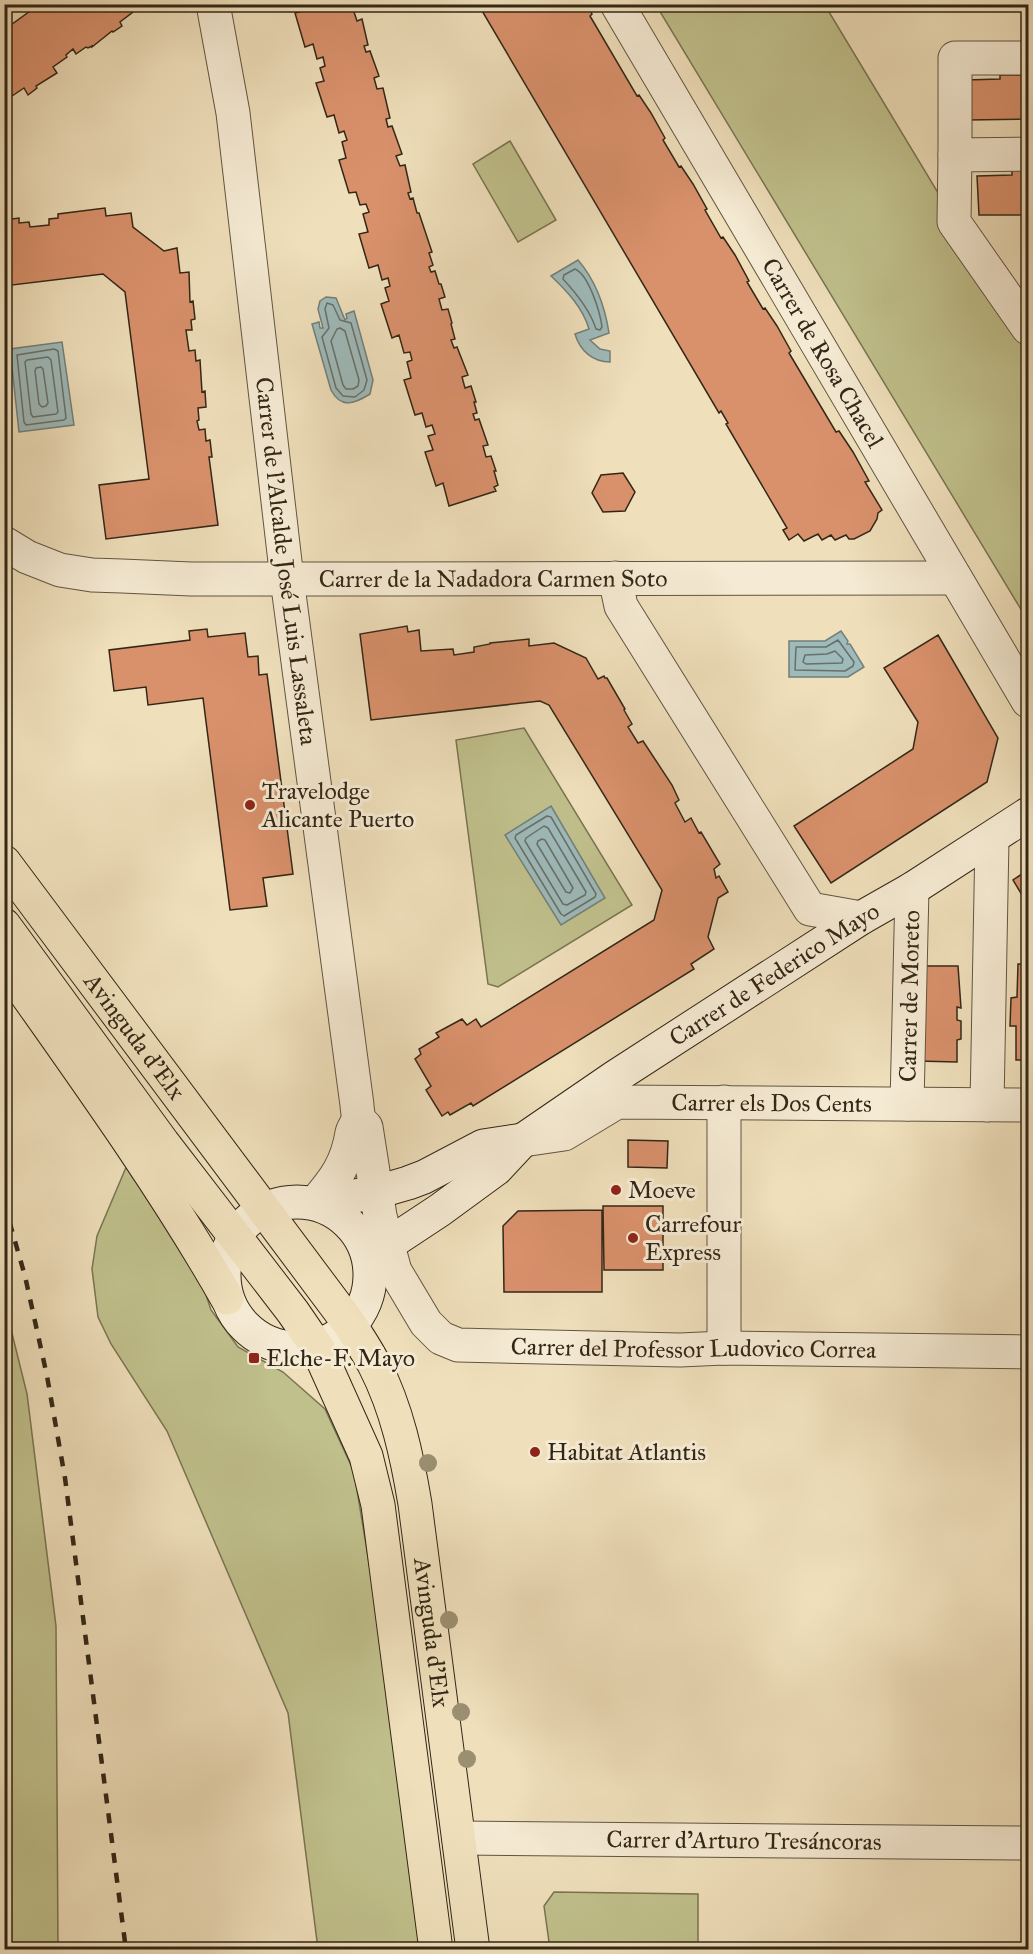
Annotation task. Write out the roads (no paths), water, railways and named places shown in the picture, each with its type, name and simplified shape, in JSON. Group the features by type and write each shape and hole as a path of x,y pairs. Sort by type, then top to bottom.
{"main road":[{"name":"Avinguda d'Elx","path":"4,862 351,1326 375,1365 395,1414 407,1455 473,1950"},
{"name":"Avinguda d'Elx","path":"4,925 317,1347 366,1456 378,1505 436,1950"},
{"path":"4,963 140,1157 193,1239 226,1298"}],"street":[{"name":"Carrer de l'Alcalde José Luis Lassaleta","path":"213,4 233,113 287,579 358,1119 353,1129 350,1150 345,1161 333,1183 315,1203"},
{"name":"Carrer de Rosa Chacel","path":"617,4 1029,701"},
{"path":"1029,58 955,58 963,155 954,222 1029,328"},
{"path":"963,155 1029,154"},
{"name":"Carrer de la Nadadora Carmen Soto","path":"4,543 27,557 60,570 92,575 191,579 955,578"},
{"path":"615,579 621,606 810,909 861,918"},
{"name":"Carrer de Federico Mayo","path":"383,1257 440,1210 496,1169 523,1140 615,1077 861,918 912,889 1029,814"},
{"path":"987,1105 992,839"},
{"name":"Carrer de Moreto","path":"907,1104 912,889"},
{"name":"Carrer els Dos Cents","path":"523,1140 564,1134 616,1102 1029,1105"},
{"path":"724,1102 724,1348"},
{"name":"Carrer de l'Alcalde José Luis Lassaleta","path":"358,1119 366,1127 377,1192 383,1257"},
{"name":"Carrer de Federico Mayo","path":"315,1203 377,1192 424,1177 483,1146 523,1140"},
{"path":"286,1202 315,1203 333,1210 383,1257 370,1280 365,1305 351,1326 335,1338 317,1347 290,1349 263,1341 247,1330 235,1315 226,1298 224,1266 235,1236 248,1220 264,1209 286,1202"},
{"name":"Carrer del Professor Ludovico Correa","path":"383,1257 426,1323 441,1338 458,1345 680,1350 724,1348 1029,1352"},
{"name":"Carrer d'Arturo Tresáncoras","path":"459,1838 1029,1843"}],"water":[{"path":"578,260 599,295 609,333 590,340 600,349 610,351 610,362 593,358 580,346 575,334 589,329 586,321 574,300 551,276"},
{"path":"326,297 336,298 345,320 346,314 354,311 373,380 370,394 353,402 339,400 331,390 312,324 319,322 320,328 323,328 318,309 320,301"},
{"path":"62,342 74,425 19,432 10,349"},
{"path":"841,631 848,641 847,644 850,644 864,667 848,677 789,677 789,641 825,641"},
{"path":"551,806 605,898 561,925 505,835"}],"railway":[{"path":"4,1203 25,1276 47,1376 65,1478 126,1950"}],"place":[{"name":"Travelodge Alicante Puerto","path":"250,805"},
{"name":"Moeve","path":"616,1190"},
{"name":"Carrefour Express","path":"633,1238"},
{"name":"Elche-F. Mayo","path":"254,1358"},
{"name":"Habitat Atlantis","path":"535,1452"}]}
